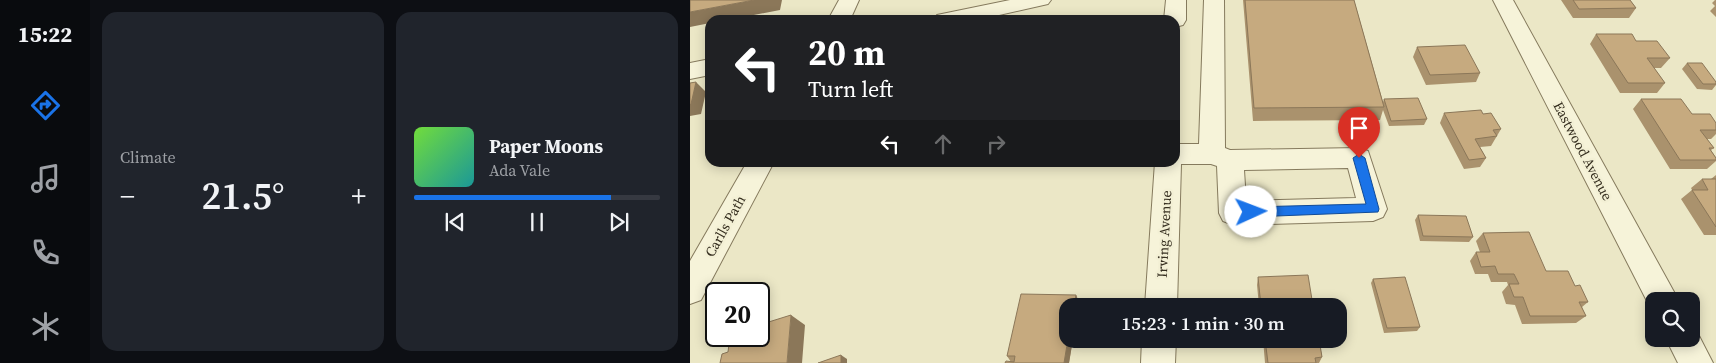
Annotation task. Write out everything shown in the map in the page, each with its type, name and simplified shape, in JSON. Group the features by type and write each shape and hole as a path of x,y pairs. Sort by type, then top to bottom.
{"street":[{"path":"842,15 850,0"},
{"path":"952,12 1040,0"},
{"path":"1175,15 1176,0"},
{"path":"1180,154 1221,157 1359,158 1373,209 1233,213 1221,157 1214,0"},
{"name":"Eastwood Avenue","path":"1503,0 1658,292"},
{"path":"690,71 705,68"},
{"name":"Carlls Path","path":"690,290 758,167"},
{"name":"Irving Avenue","path":"1161,298 1168,167"},
{"path":"1687,347 1696,363"},
{"path":"1158,363 1159,348"}],"building":[{"path":"690,0 754,0 690,12"},
{"path":"1245,0 1354,0 1384,107 1254,108"},
{"path":"1573,0 1630,0 1636,8 1579,9"},
{"path":"1596,34 1632,34 1636,41 1657,41 1670,58 1647,58 1665,83 1628,83"},
{"path":"1465,45 1480,73 1430,75 1417,47"},
{"path":"1687,63 1702,63 1716,84 1703,84"},
{"path":"696,82 691,104 690,105 690,83"},
{"path":"1418,98 1427,119 1391,121 1384,99"},
{"path":"1641,99 1681,99 1692,114 1710,114 1716,123 1716,130 1700,130 1714,148 1709,148 1716,160 1680,160"},
{"path":"1481,110 1483,114 1491,113 1501,129 1493,130 1497,136 1475,139 1486,158 1469,160 1444,113"},
{"path":"1702,179 1716,179 1716,227 1692,190 1708,190"},
{"path":"1418,215 1466,216 1473,237 1423,236"},
{"path":"1529,232 1546,271 1568,271 1575,286 1580,285 1588,302 1579,302 1586,316 1530,316 1523,297 1514,297 1509,284 1519,284 1514,274 1498,274 1495,266 1481,267 1476,252 1490,252 1483,233"},
{"path":"1308,275 1312,298 1260,298 1258,277"},
{"path":"1405,277 1420,327 1387,328 1373,279"},
{"path":"1021,294 1076,295 1075,298 1059,298 1059,348 1066,348 1064,363 1005,363 1006,361 1014,362 1015,356 1007,356"},
{"path":"791,315 787,363 720,363 722,354 728,352 729,347 770,347 770,322"},
{"path":"1266,348 1320,348 1322,357 1315,358 1316,363 1268,363"},
{"path":"841,355 841,363 818,363"}],"route":[{"path":"1251,212 1373,209 1359,158"}]}
